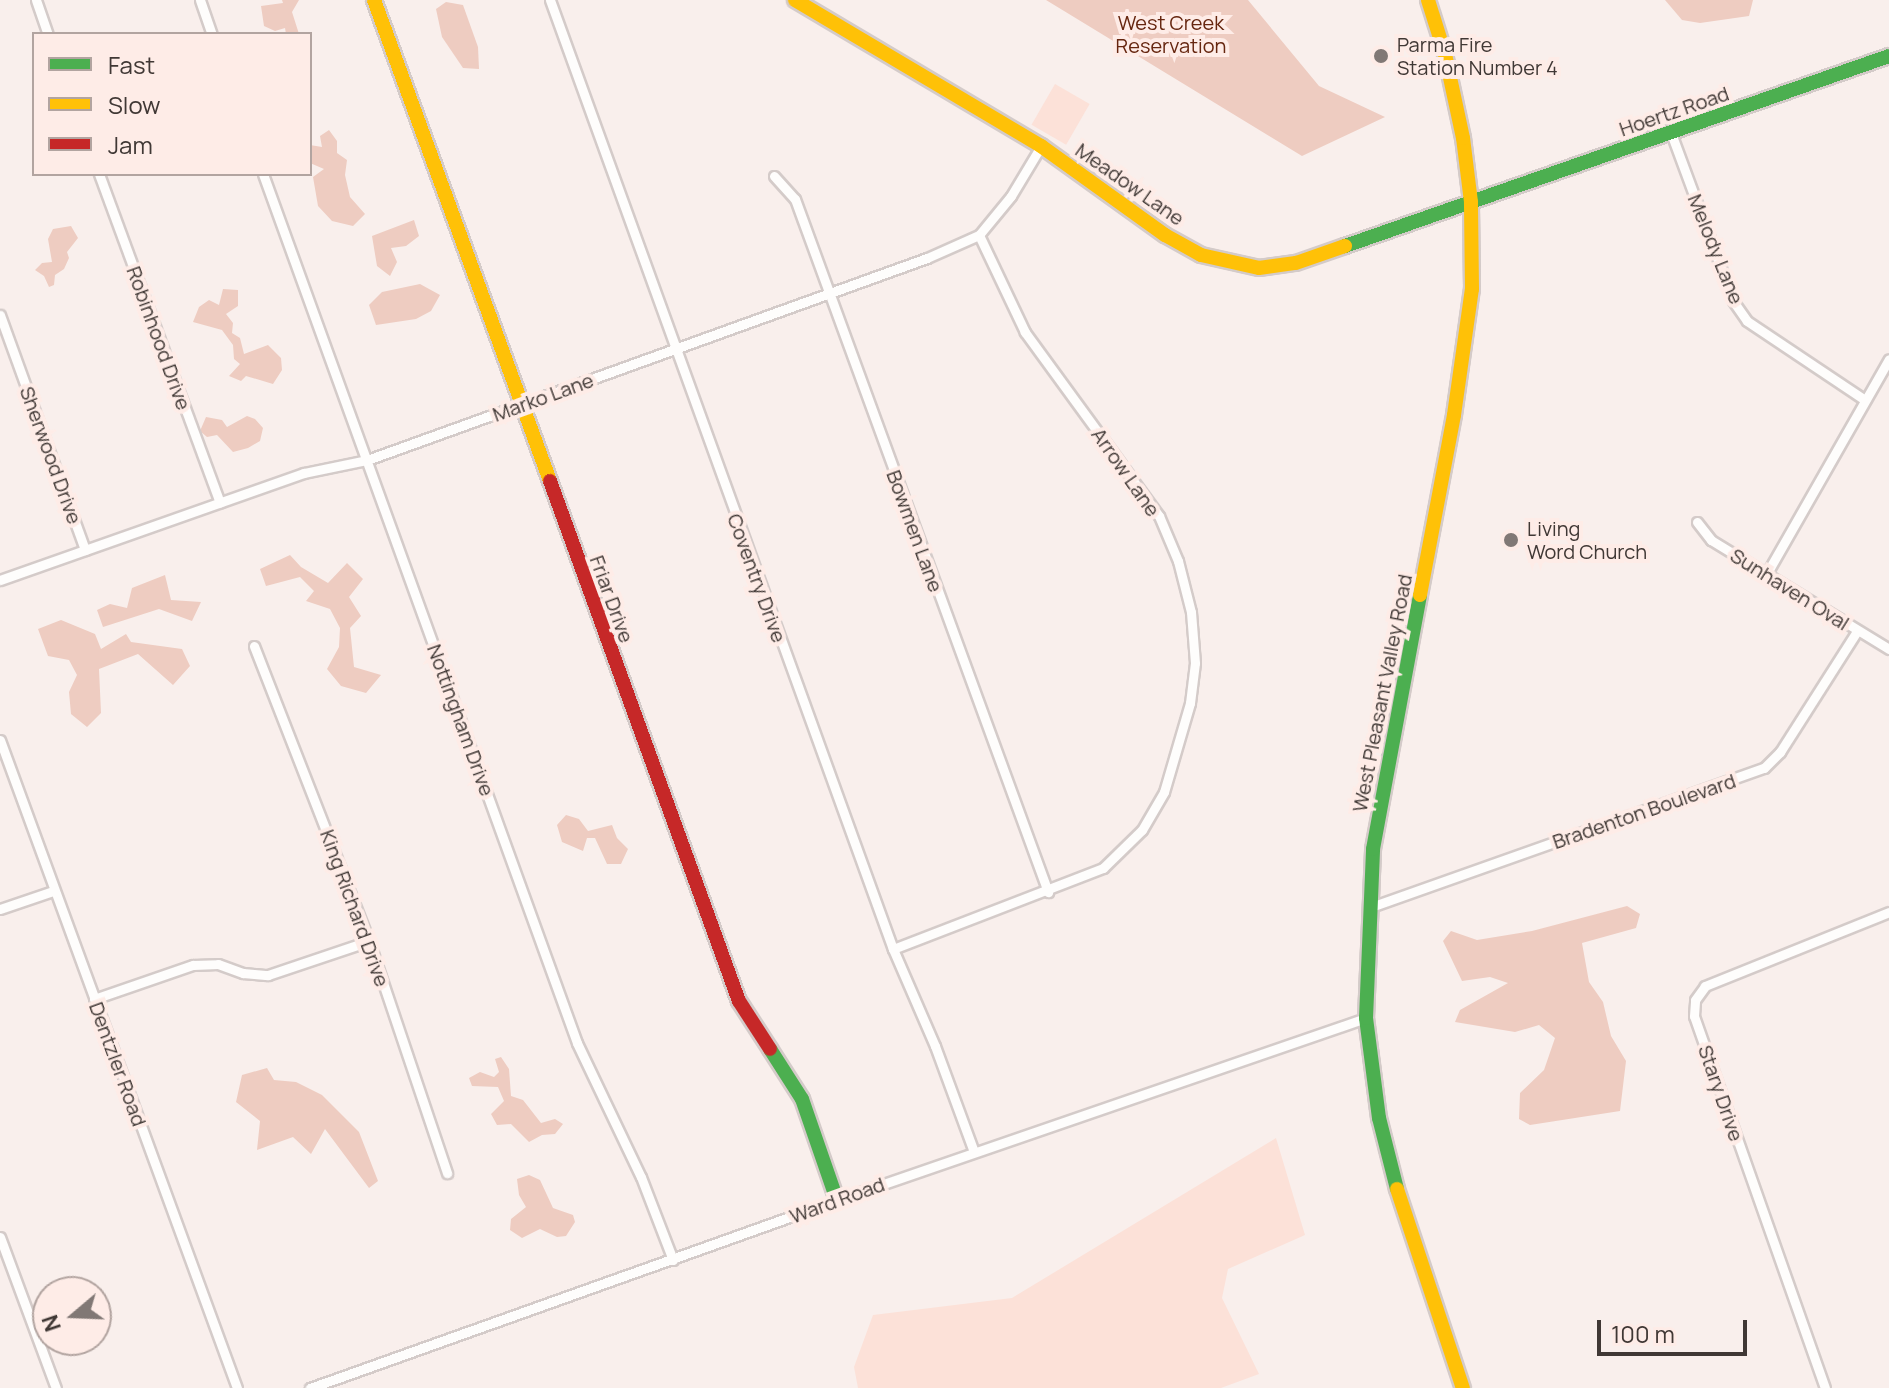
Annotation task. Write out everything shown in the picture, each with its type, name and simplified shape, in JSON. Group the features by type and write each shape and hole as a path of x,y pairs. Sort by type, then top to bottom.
{"street":[{"path":"36,0 47,32"},
{"path":"200,0 211,32"},
{"name":"Friar Drive","path":"374,0 739,1001 802,1099 837,1200"},
{"name":"Coventry Drive","path":"550,0 893,949 935,1046 974,1152"},
{"name":"Meadow Lane","path":"795,0 1041,146 1165,235 1201,255 1259,268 1296,263 1471,202"},
{"name":"West Pleasant Valley Road","path":"1428,0 1445,54 1463,138 1471,202 1472,289 1454,415 1373,849 1368,908 1366,1018 1379,1118 1398,1195 1463,1388"},
{"name":"Hoertz Road","path":"1471,202 1889,56"},
{"name":"Melody Lane","path":"1671,133 1733,301 1747,321 1865,400"},
{"name":"Marko Lane","path":"0,580 304,473 367,460 828,294 979,235 1011,196 1041,146"},
{"name":"Robinhood Drive","path":"100,176 220,502"},
{"name":"Nottingham Drive","path":"264,176 577,1043 641,1177 673,1260"},
{"name":"Bowmen Lane","path":"774,176 795,199 1048,892"},
{"name":"Arrow Lane","path":"893,949 1048,892 1103,868 1142,830 1164,792 1190,703 1195,663 1191,612 1178,561 1159,516 1025,332 979,235"},
{"name":"Sherwood Drive","path":"0,315 85,550"},
{"path":"1767,573 1889,359"},
{"name":"Sunhaven Oval","path":"1697,522 1711,540 1889,649"},
{"name":"Bradenton Boulevard","path":"1368,908 1764,768 1780,752 1857,631"},
{"name":"King Richard Drive","path":"254,646 369,941 447,1173"},
{"name":"Dentzler Road","path":"0,740 237,1388"},
{"path":"0,909 53,891"},
{"name":"Stary Drive","path":"1825,1388 1694,1016 1695,1000 1705,986 1889,912"},
{"path":"94,999 193,965 218,964 243,973 268,975 369,941"},
{"name":"Ward Road","path":"310,1388 837,1200 1366,1018"},
{"path":"0,1237 56,1388"}],"shaded area":[{"name":"West Creek Reservation","path":"1055,84 1090,104 1066,145 1032,125"},
{"path":"1276,1138 1305,1235 1228,1269 1222,1298 1259,1374 1221,1388 858,1388 854,1367 873,1315 1012,1298"}],"green space":[{"path":"282,0 299,0 292,12 298,32 286,32 285,28 275,31 264,26 261,6 283,3"},
{"path":"1046,0 1248,0 1319,86 1385,117 1302,156"},
{"path":"1665,0 1753,0 1749,16 1700,23 1682,20"},
{"path":"446,2 463,5 478,47 479,69 463,68 442,37 436,9"},
{"path":"329,130 337,141 337,153 347,160 345,175 350,197 365,214 353,226 332,221 318,206 313,177 324,169 312,164 312,145 322,147 320,136"},
{"path":"414,220 419,236 406,246 391,248 397,262 390,276 377,266 372,236"},
{"path":"71,226 78,238 67,252 69,258 64,269 55,275 54,285 49,287 44,276 35,270 42,263 52,262 48,239 53,229"},
{"path":"420,284 440,295 431,311 416,319 376,325 369,305 382,292"},
{"path":"223,289 238,290 238,306 226,314 233,323 232,333 240,338 244,354 268,345 281,358 282,370 273,384 246,376 241,381 229,376 240,364 234,359 233,345 222,330 193,322 199,307 209,300 219,305"},
{"path":"247,416 263,428 260,441 248,448 233,452 217,435 207,437 200,431 206,417 222,420 227,427"},
{"path":"290,555 301,567 328,583 347,563 363,579 349,597 361,616 350,628 354,667 381,675 366,693 341,686 327,669 339,647 340,628 330,609 306,601 314,591 300,577 266,586 260,569"},
{"path":"165,575 171,600 201,602 192,621 159,609 103,627 97,610 110,604 127,608 132,588"},
{"path":"61,620 95,634 101,649 126,634 131,642 182,649 190,666 173,685 138,654 99,669 101,713 87,727 71,714 69,692 77,675 69,660 48,656 38,629"},
{"path":"566,815 579,819 588,831 612,825 617,838 628,849 621,864 607,864 595,838 587,838 583,851 562,842 557,825"},
{"path":"1627,906 1640,914 1636,928 1582,943 1589,982 1603,1002 1611,1036 1626,1061 1620,1111 1530,1125 1519,1119 1520,1093 1544,1070 1555,1038 1539,1025 1515,1032 1455,1022 1460,1010 1508,983 1490,977 1462,981 1443,941 1451,931 1477,940 1532,931"},
{"path":"501,1057 509,1069 511,1096 523,1100 541,1123 555,1119 563,1124 555,1134 542,1135 529,1142 511,1124 497,1125 491,1114 504,1101 498,1087 472,1086 469,1078 480,1072 494,1077 499,1072 495,1059"},
{"path":"267,1068 274,1080 296,1082 322,1095 359,1132 378,1181 369,1188 325,1129 311,1154 293,1137 257,1150 260,1121 236,1102 242,1075"},
{"path":"529,1175 540,1180 553,1208 573,1215 575,1222 566,1236 557,1237 540,1229 522,1238 510,1230 511,1219 526,1207 519,1195 517,1179"}],"traffic: fast":[{"path":"1345,246 1889,56"},
{"path":"1397,1189 1379,1118 1366,1018 1373,849 1420,595"},
{"path":"770,1049 802,1099 837,1200"}],"traffic: slow":[{"path":"374,0 550,481"},
{"path":"795,0 1041,146 1165,235 1201,255 1259,268 1296,263 1345,246"},
{"path":"1420,595 1454,415 1472,289 1471,202 1463,138 1445,54 1428,0"},
{"path":"1397,1189 1463,1388"}],"traffic: jam":[{"path":"550,481 739,1001 770,1049"}],"place":[{"name":"Parma Fire Station Number 4","path":"1381,56"},
{"name":"Living Word Church","path":"1511,540"}]}
